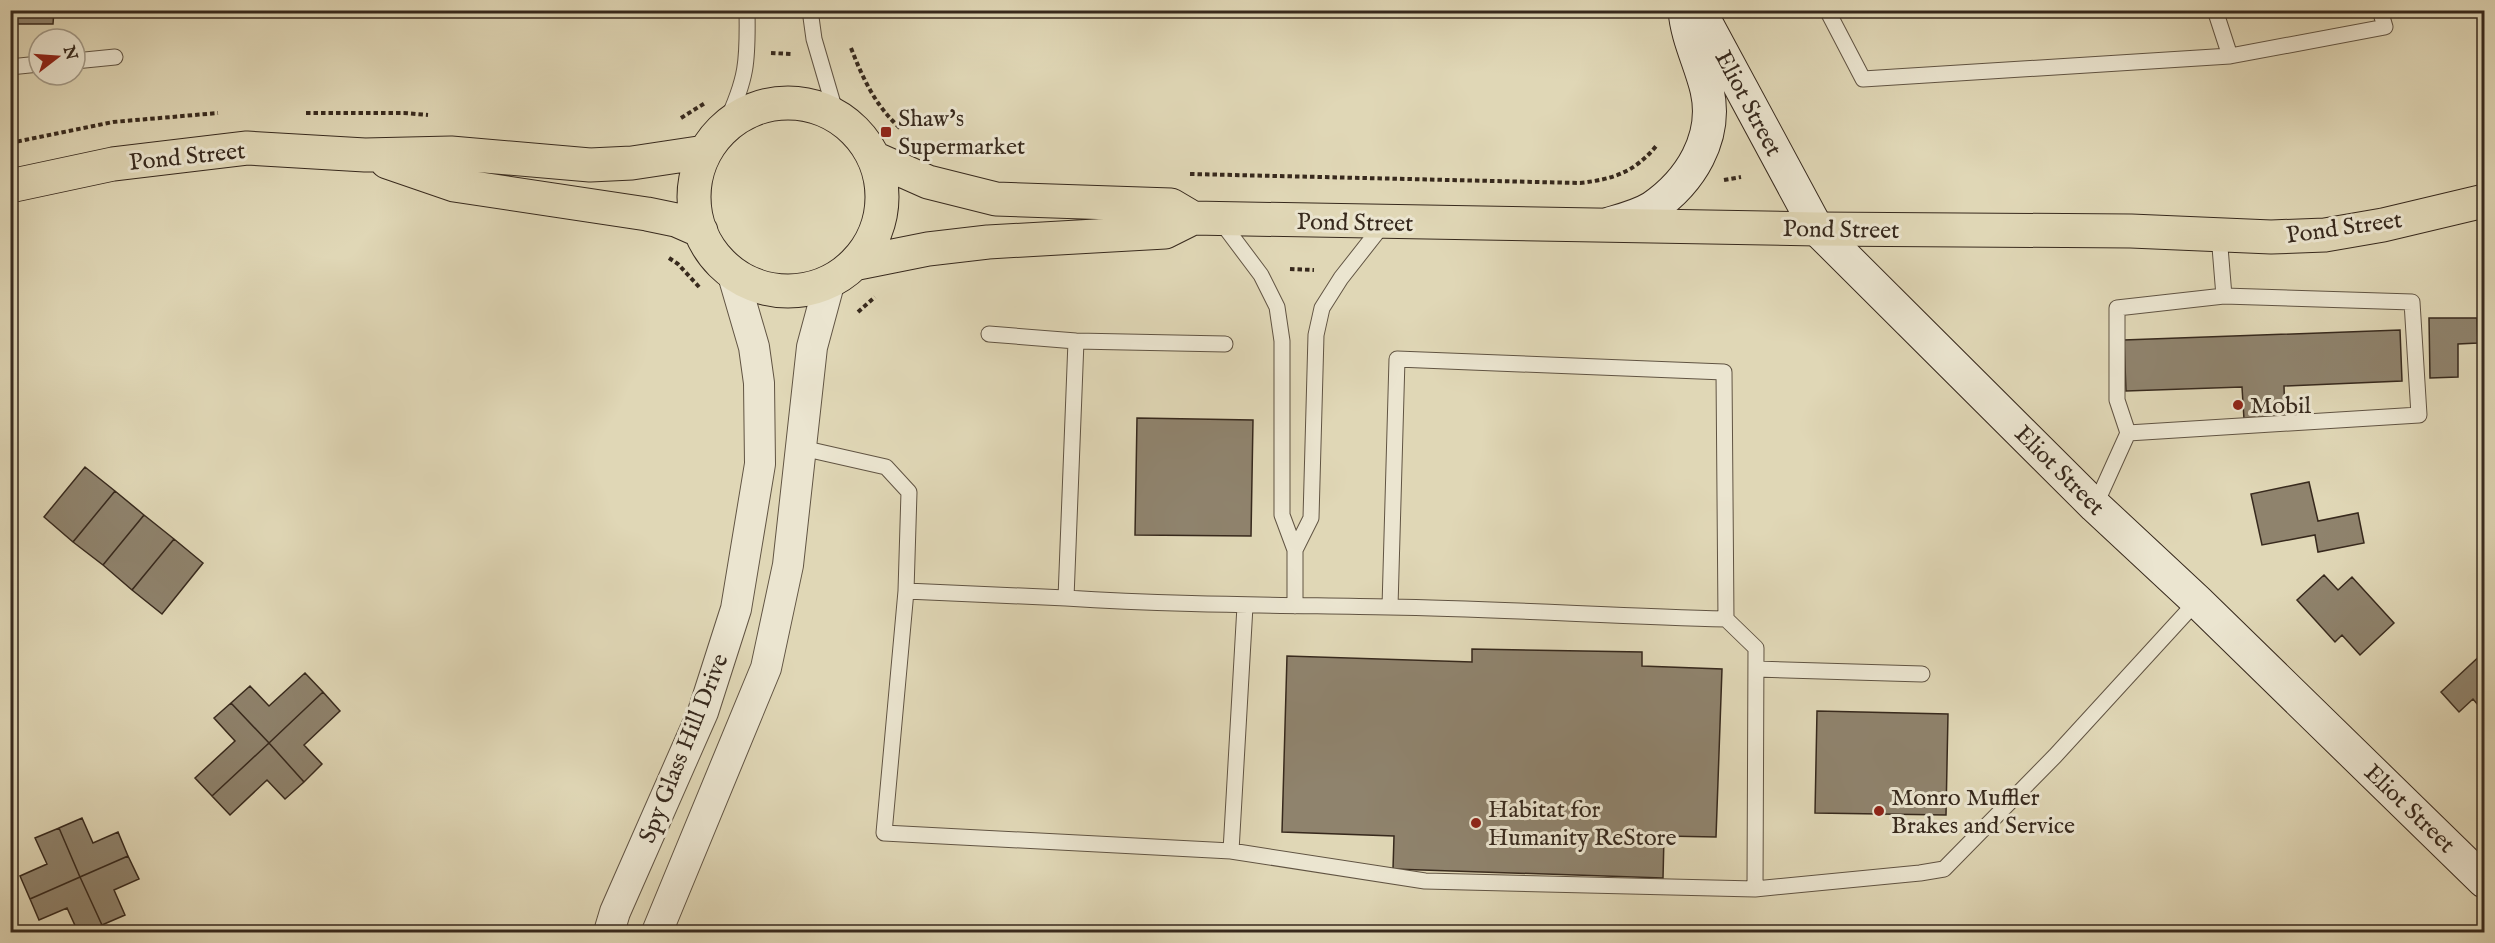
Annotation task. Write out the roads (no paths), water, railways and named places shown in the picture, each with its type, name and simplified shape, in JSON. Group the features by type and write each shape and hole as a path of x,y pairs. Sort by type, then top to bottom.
{"main road":[{"path":"778,102 809,104 836,114 857,132 874,158 882,188 881,213 872,242 858,263 844,275 816,289 792,293 774,291 750,284 734,275 712,253 701,231 696,212 694,194 696,175 705,152 725,125 749,110 778,102"},
{"name":"Pond Street","path":"10,186 112,164 247,148 365,155 451,153 590,165 632,163 705,152"},
{"name":"Pond Street","path":"365,155 454,185 647,214 676,220 701,231"},
{"name":"Pond Street","path":"874,158 928,182 996,199 1172,205 1206,219"},
{"name":"Pond Street","path":"858,263 928,249 988,242 1165,232 1206,219 1817,229 2131,231 2271,237 2325,235 2383,225 2484,201"}],"street":[{"path":"1603,226 1650,209 1671,193 1693,167 1706,142 1710,120 1708,92 1685,10"},
{"name":"Eliot Street","path":"1699,10 1817,229 2096,506 2197,601 2484,881"},
{"name":"Spy Glass Hill Drive","path":"609,933 615,912 703,711 736,609 760,464 759,384 753,340 734,275"},
{"name":"Spy Glass Hill Drive","path":"657,933 766,668 788,565 812,347 829,284"},
{"path":"759,448 803,434"}],"lane":[{"path":"725,125 742,87 747,63 747,10"},
{"path":"810,10 818,53 836,114"},
{"path":"1827,10 1863,79 2230,56 2385,27 2380,10"},
{"path":"2215,10 2230,56"},
{"path":"87,60 115,57"},
{"path":"10,67 27,65"},
{"path":"1206,219 1261,275 1277,307 1282,341 1282,515 1295,550 1295,606"},
{"path":"1295,550 1311,518 1316,335 1322,308 1341,278 1385,222"},
{"path":"2219,235 2224,296"},
{"path":"2096,506 2128,433 2117,400 2117,308 2224,296 2412,302 2419,415 2128,433"},
{"path":"989,334 1076,341 1225,344"},
{"path":"1066,598 1076,341"},
{"path":"1390,607 1397,359 1724,372 1726,619"},
{"path":"803,434 886,467 909,492 906,591 884,833 1232,851 1425,881 1755,889 1920,873 1944,868 2055,756 2197,601"},
{"path":"906,591 1245,606 1390,607 1726,619 1756,648 1755,889"},
{"path":"1232,851 1245,606"},
{"path":"1756,669 1922,674"}],"place":[{"name":"Shaw's Supermarket","path":"886,132"},
{"name":"Mobil","path":"2238,405"},
{"name":"Monro Muffler Brakes and Service","path":"1879,811"},
{"name":"Habitat for Humanity ReStore","path":"1476,823"}]}
